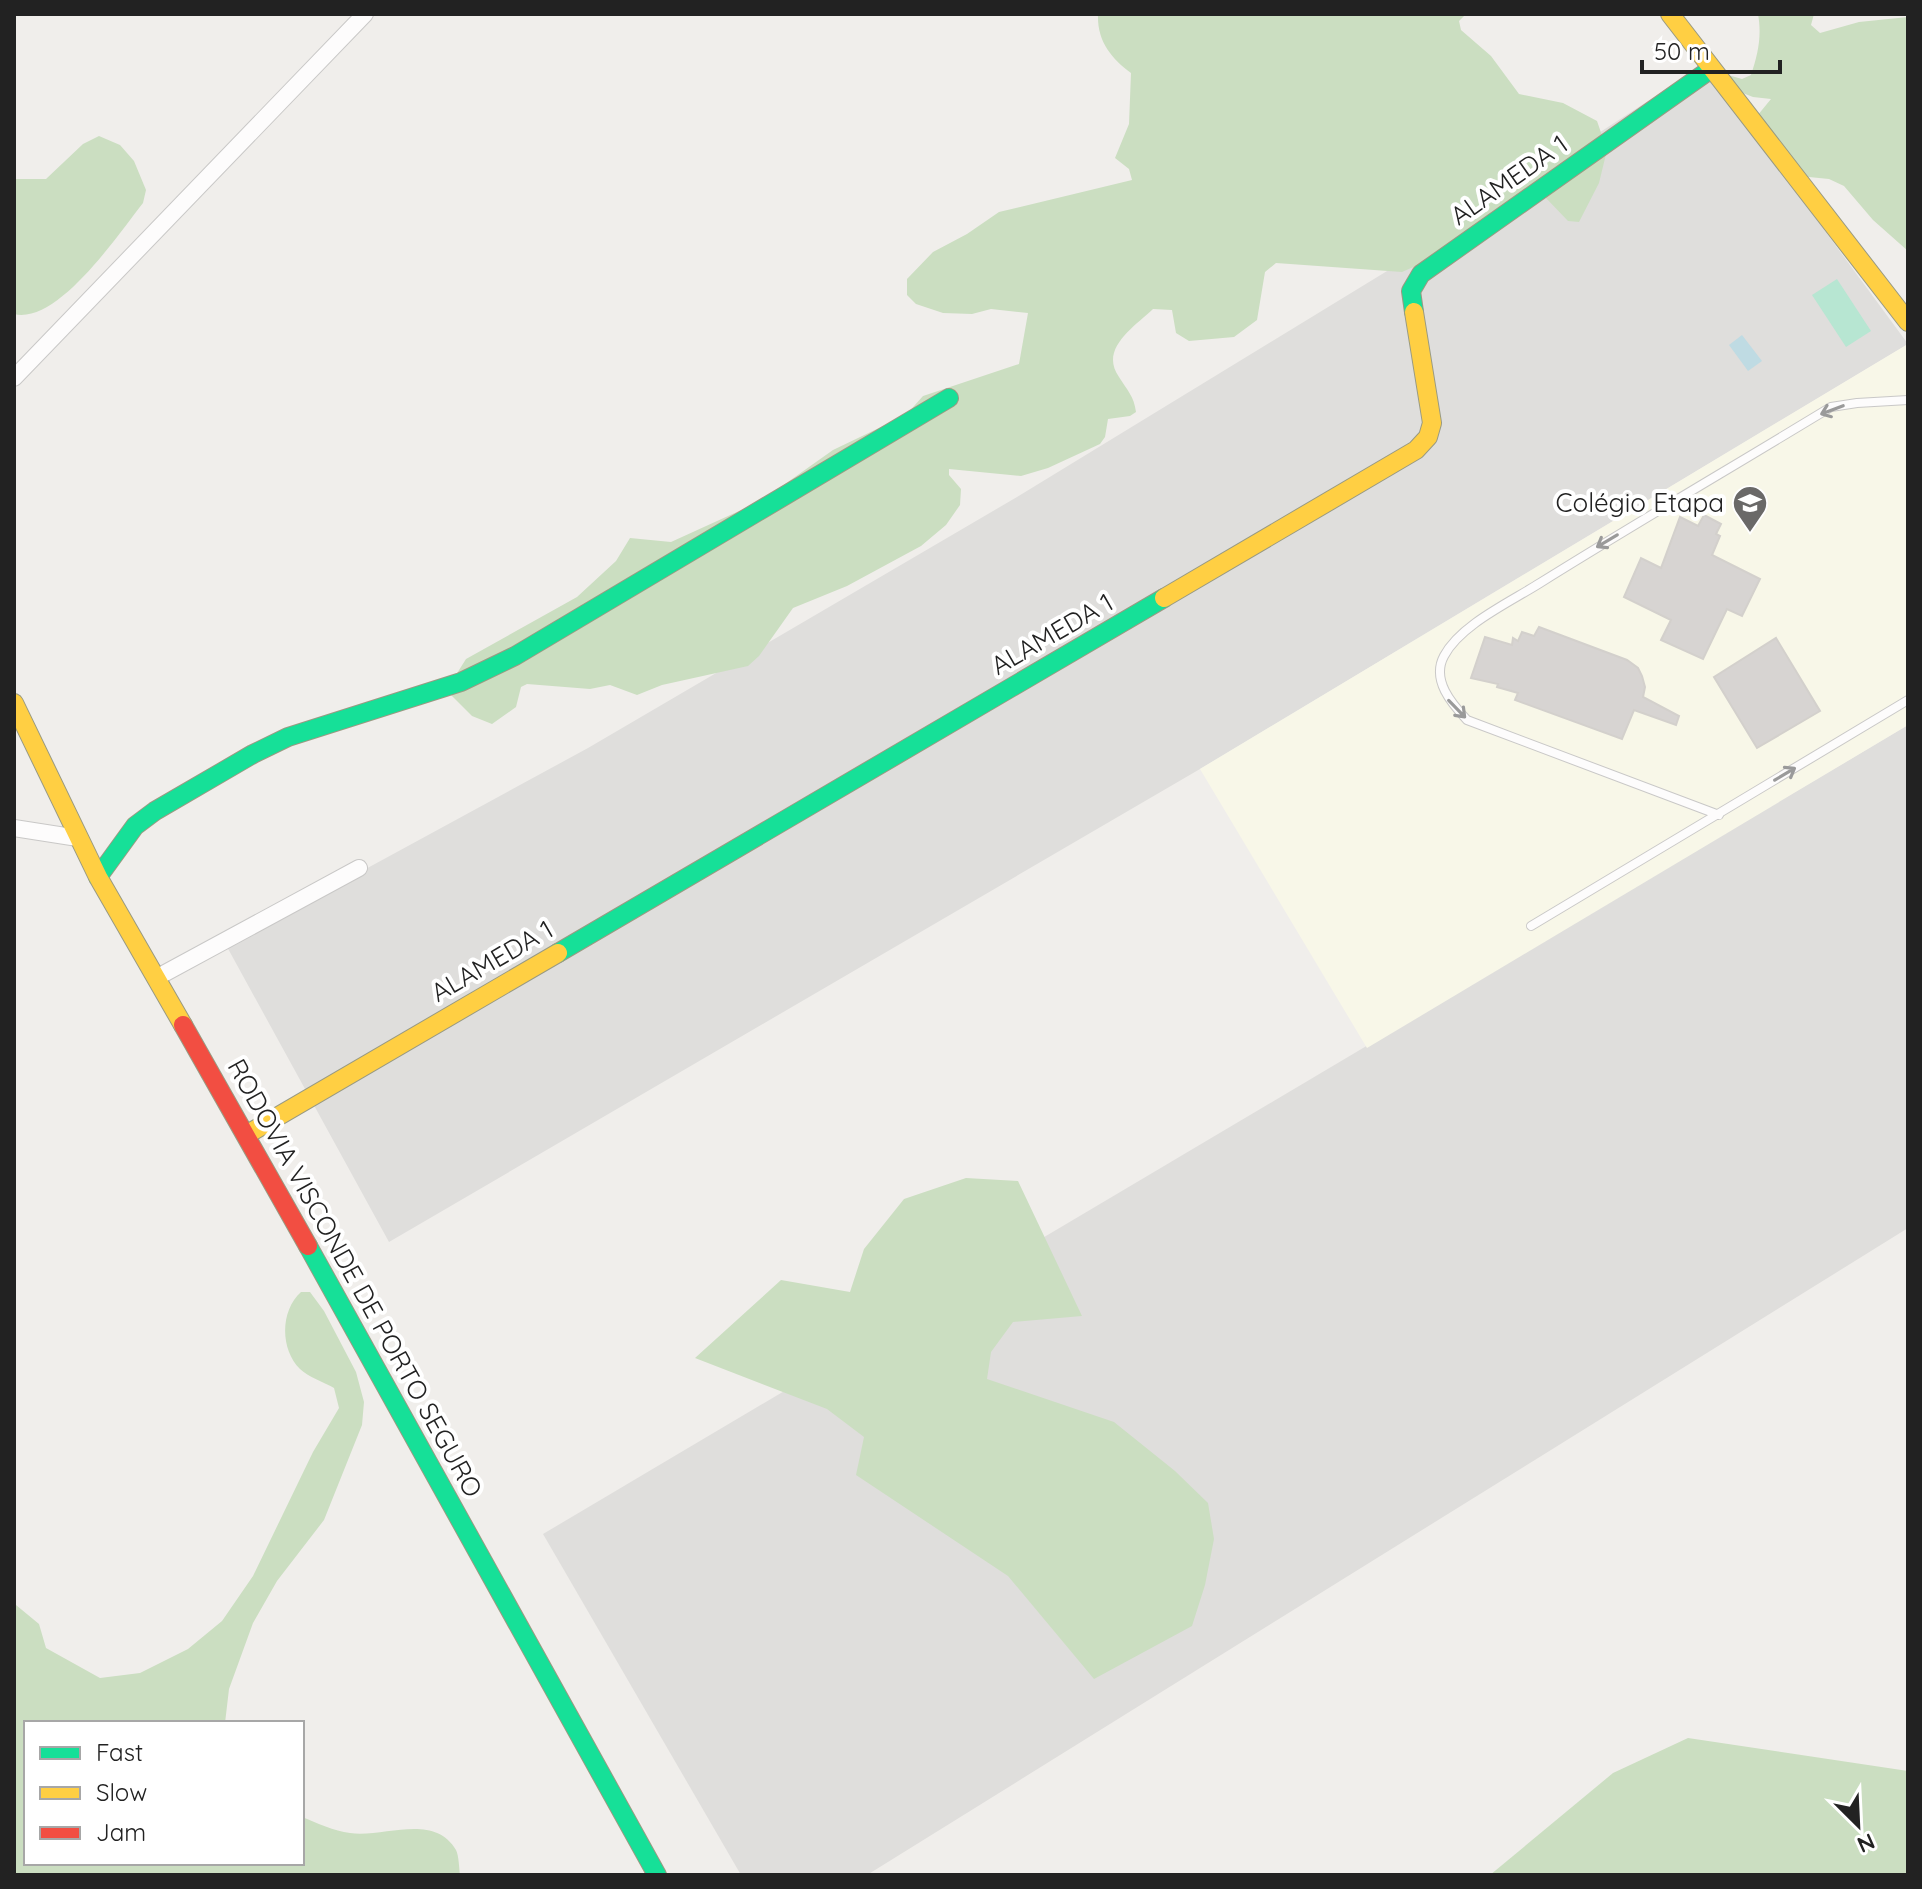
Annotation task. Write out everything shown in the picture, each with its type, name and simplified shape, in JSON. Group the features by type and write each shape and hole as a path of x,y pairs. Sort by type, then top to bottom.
{"street":[{"path":"14,378 365,14"},
{"path":"1670,14 1908,322"},
{"name":"ALAMEDA 1","path":"246,1135 1416,450 1428,437 1432,423 1411,291 1414,282 1421,274 1711,69"},
{"path":"98,877 135,826 253,754 288,737 339,719 461,682 515,656 949,398"},
{"name":"RODOVIA VISCONDE DE PORTO SEGURO","path":"14,703 98,877 246,1135 657,1875"},
{"path":"14,828 78,838"},
{"path":"156,978 359,868"}],"lane":[{"path":"1719,815 1467,720 1447,698 1440,672 1443,657 1466,630 1600,545 1831,407 1908,400"},
{"path":"1531,926 1908,700"}],"shaded area":[{"path":"1703,65 1908,344 1200,769 389,1242 226,945 588,748 1017,497 1392,268"},
{"name":"Colégio Etapa","path":"1908,344 1908,725 1367,1048 1200,769"},
{"path":"1908,725 1908,1228 867,1875 741,1875 543,1534"}],"green space":[{"path":"1098,14 1466,14 1459,21 1461,30 1491,56 1519,94 1563,103 1597,121 1607,150 1599,183 1579,222 1568,221 1545,197 1452,250 1402,272 1276,263 1265,272 1257,320 1234,337 1189,341 1176,333 1172,310 1153,309 1121,339 1113,357 1114,367 1132,397 1136,412 1130,416 1108,419 1105,437 1100,444 1048,468 1021,476 949,469 949,475 961,489 960,505 946,525 921,546 847,586 793,608 759,656 748,666 662,685 637,695 610,685 590,689 527,684 521,687 516,707 492,724 472,716 450,694 454,678 466,659 577,597 616,561 630,538 671,542 761,501 833,450 906,415 923,396 1019,364 1028,313 991,309 972,314 943,313 916,304 907,295 907,279 933,252 999,212 1132,180 1129,169 1115,158 1129,124 1131,73 1117,61 1103,41"},
{"path":"1758,14 1814,14 1811,25 1820,33 1859,22 1908,17 1908,251 1873,220 1844,186 1829,179 1799,176 1748,127 1771,99 1753,97 1735,90 1728,75 1742,79 1751,75 1759,45"},
{"path":"99,136 120,145 134,161 146,190 143,203 68,292 31,314 14,314 14,179 46,179 83,144"},
{"path":"1837,279 1871,331 1846,347 1812,295"},
{"path":"966,1178 1018,1181 1082,1316 1013,1322 991,1352 987,1379 1114,1422 1175,1471 1208,1503 1214,1539 1205,1585 1192,1626 1094,1679 1008,1576 856,1475 864,1437 827,1409 695,1358 781,1280 850,1292 864,1249 904,1199"},
{"path":"301,1292 310,1292 324,1311 356,1372 364,1402 362,1425 324,1520 277,1581 253,1623 229,1689 225,1721 24,1721 24,1865 304,1865 304,1818 350,1833 408,1829 435,1832 447,1839 456,1850 460,1875 14,1875 14,1600 39,1624 46,1648 100,1678 140,1673 188,1649 222,1621 253,1576 313,1452 339,1408 334,1388 303,1372 293,1361 285,1330 294,1300"},
{"path":"1688,1738 1908,1771 1908,1875 1490,1875 1613,1773"}],"water":[{"path":"1742,335 1762,361 1748,371 1729,345"}],"building":[{"path":"1704,515 1721,524 1712,555 1760,579 1742,616 1727,609 1703,659 1661,640 1671,620 1624,597 1641,558 1661,568 1680,517 1698,526"},
{"path":"1539,627 1627,660 1638,668 1642,676 1645,687 1643,697 1679,716 1676,725 1634,710 1622,739 1515,700 1518,693 1497,687 1498,684 1471,678 1485,637 1512,645 1513,638 1518,641 1522,632 1534,636"},
{"path":"1776,638 1820,711 1757,748 1714,677"}],"traffic: fast":[{"path":"1414,312 1411,291 1421,274 1711,69"},
{"path":"98,877 135,826 253,754 288,737 461,682 515,656 949,398"},
{"path":"558,953 1164,598"},
{"path":"308,1246 657,1875"}],"traffic: slow":[{"path":"1670,14 1908,322"},
{"path":"1164,598 1416,450 1428,437 1432,423 1414,312"},
{"path":"14,703 98,877 183,1025"},
{"path":"246,1135 558,953"}],"traffic: jam":[{"path":"183,1025 308,1246"}],"place":[{"name":"Colégio Etapa","path":"1750,534"}]}
